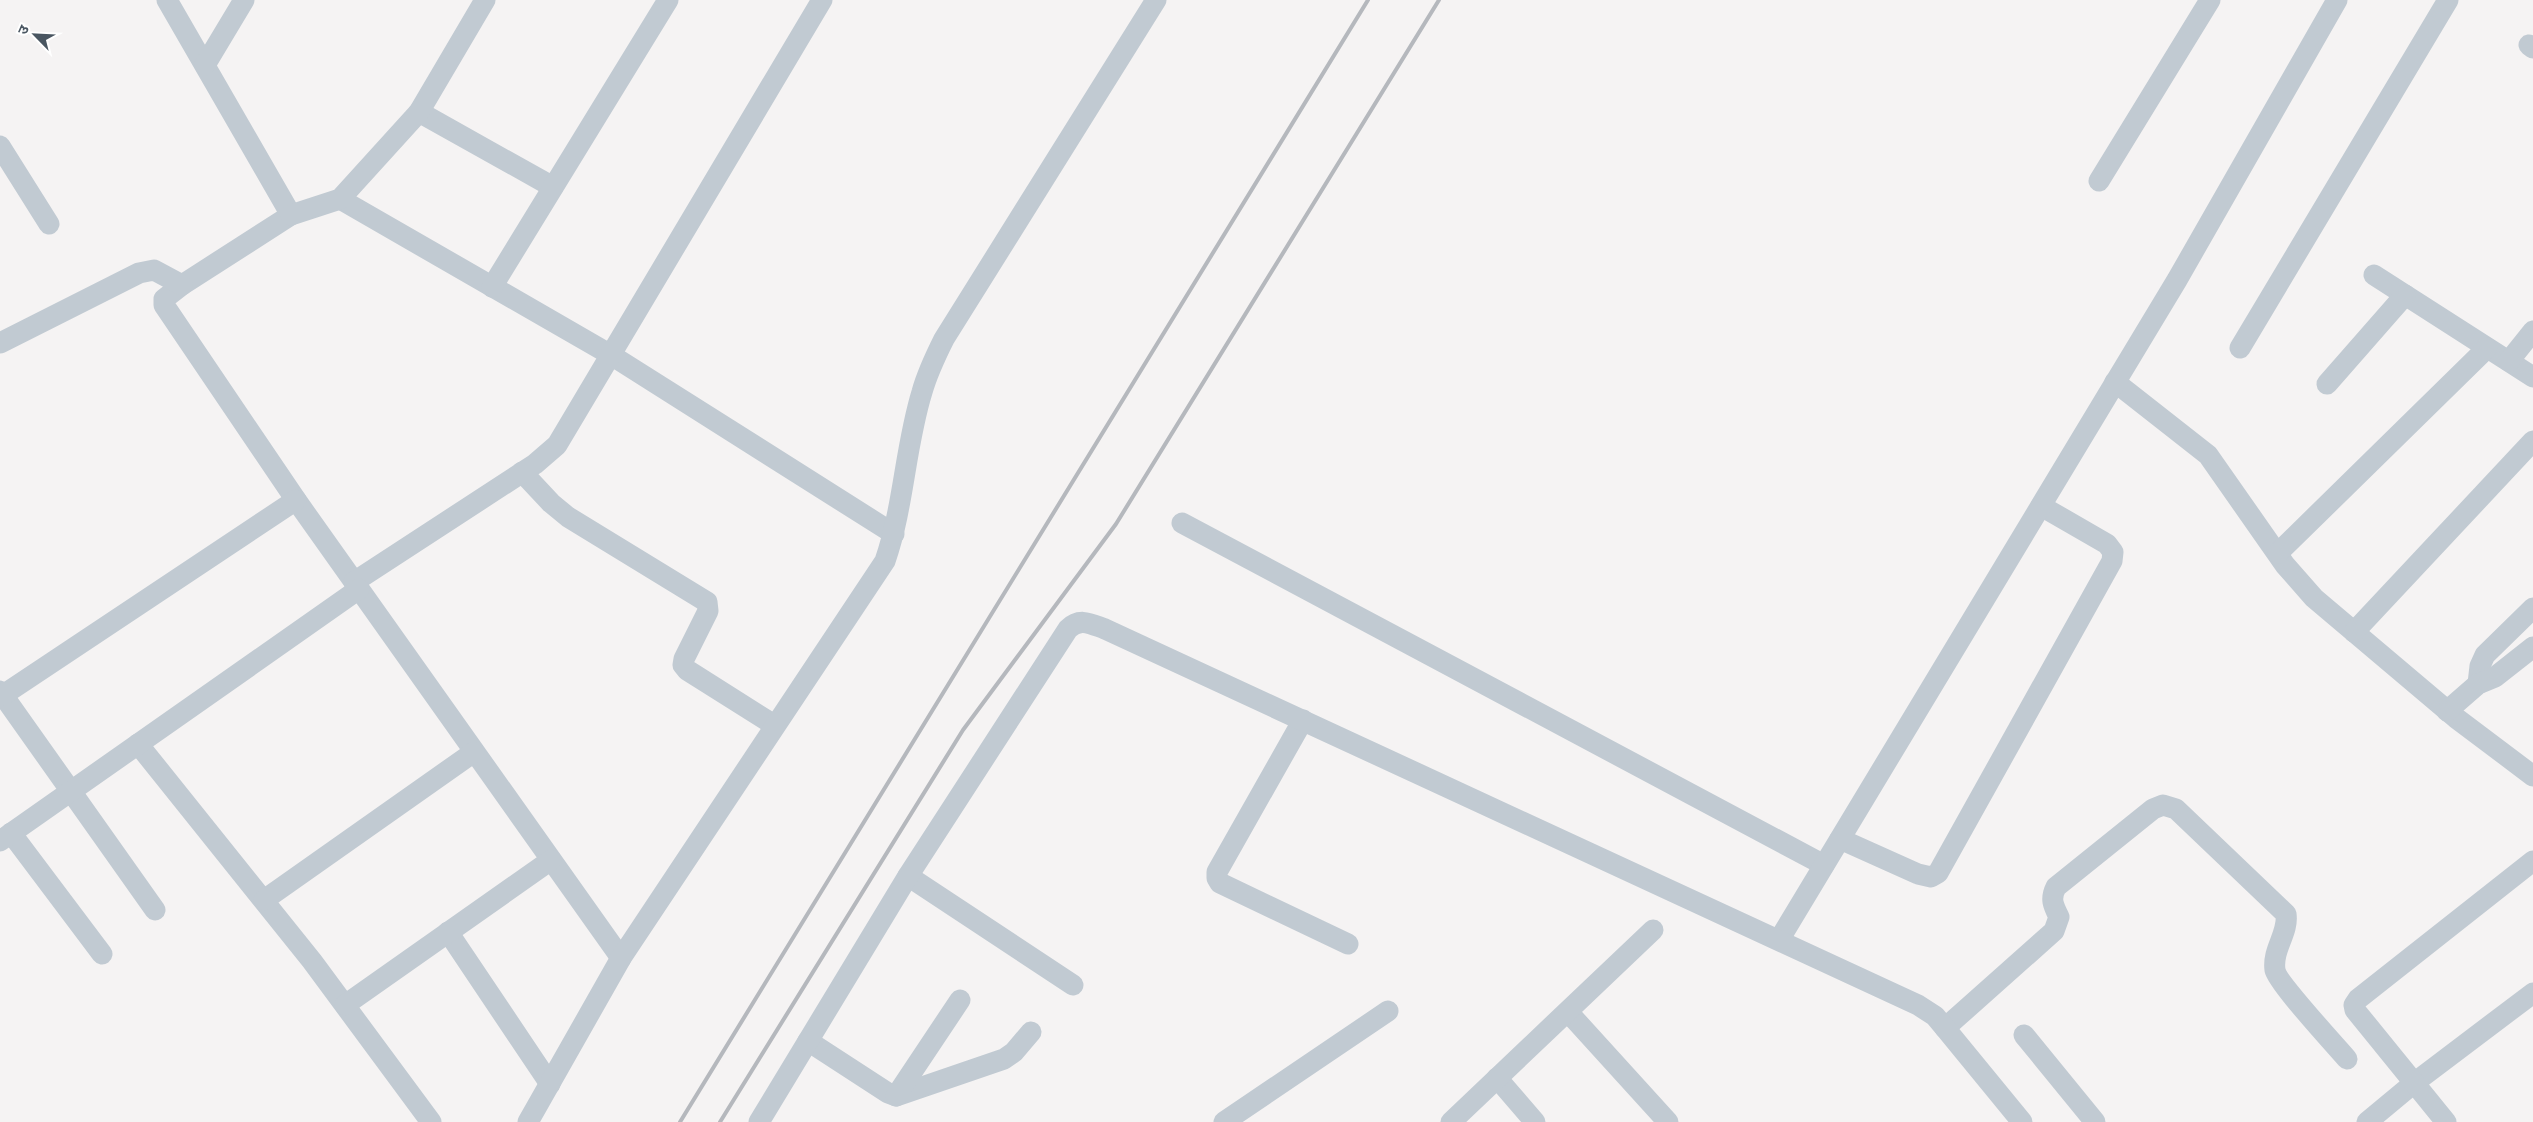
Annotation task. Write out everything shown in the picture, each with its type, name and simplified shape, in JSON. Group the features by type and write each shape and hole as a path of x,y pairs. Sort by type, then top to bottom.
{"street":[{"path":"205,65 244,0"},
{"path":"485,0 419,112 340,199 291,215 182,285 164,299 167,311 296,500 621,958"},
{"path":"492,287 668,0"},
{"path":"102,954 6,837 138,744 356,585 548,454 556,445 611,355 822,0"},
{"path":"528,1122 621,958 774,724 885,560 894,534 921,393 944,339 1156,0"},
{"path":"2099,181 2210,0"},
{"path":"1779,940 2177,280 2337,0"},
{"path":"2240,348 2448,0"},
{"path":"174,4 205,65 291,215"},
{"path":"419,112 553,187"},
{"path":"0,146 48,224"},
{"path":"340,199 611,355 894,534"},
{"path":"0,343 139,273 154,270 182,285"},
{"path":"2374,275 2533,377"},
{"path":"2327,384 2405,295"},
{"path":"2509,361 2533,331"},
{"path":"2278,553 2487,348"},
{"path":"2115,382 2208,455 2309,593 2447,711 2533,776"},
{"path":"2354,632 2533,441"},
{"path":"522,472 568,518 707,602 708,611 684,659 683,665 687,670 774,724"},
{"path":"155,910 1,693 296,500"},
{"path":"1840,838 1918,874 1931,877 1938,874 2112,561 2113,552 2107,544 2041,506"},
{"path":"1182,523 1824,866"},
{"path":"2478,684 2480,666 2485,655 2533,608"},
{"path":"759,1122 908,876 1068,629 1074,622 1083,621 1105,629 1918,1004 1935,1016 2022,1122"},
{"path":"2447,711 2478,684 2495,678 2533,648"},
{"path":"1303,720 1217,872 1217,878 1220,883 1348,944"},
{"path":"138,744 264,900 345,1005 430,1122"},
{"path":"264,900 474,752"},
{"path":"1945,1028 2054,931 2059,917 2052,904 2052,895 2056,887 2153,809 2170,806 2176,808 2286,914 2288,923 2275,959 2277,977 2347,1059"},
{"path":"345,1005 551,860"},
{"path":"2446,1122 2355,1010 2354,1005 2358,999 2533,861"},
{"path":"908,876 1073,985"},
{"path":"1451,1122 1653,930"},
{"path":"448,932 550,1084"},
{"path":"2367,1122 2414,1083 2533,993"},
{"path":"896,1096 960,1000"},
{"path":"1224,1122 1388,1011"},
{"path":"1568,1012 1668,1122"},
{"path":"808,1041 888,1093 896,1096 1004,1059 1014,1052 1031,1032"},
{"path":"2024,1035 2095,1122"},
{"path":"1497,1078 1535,1122"}],"railway":[{"path":"680,1122 1368,0"},
{"path":"720,1122 963,730 1116,524 1439,0"}]}
